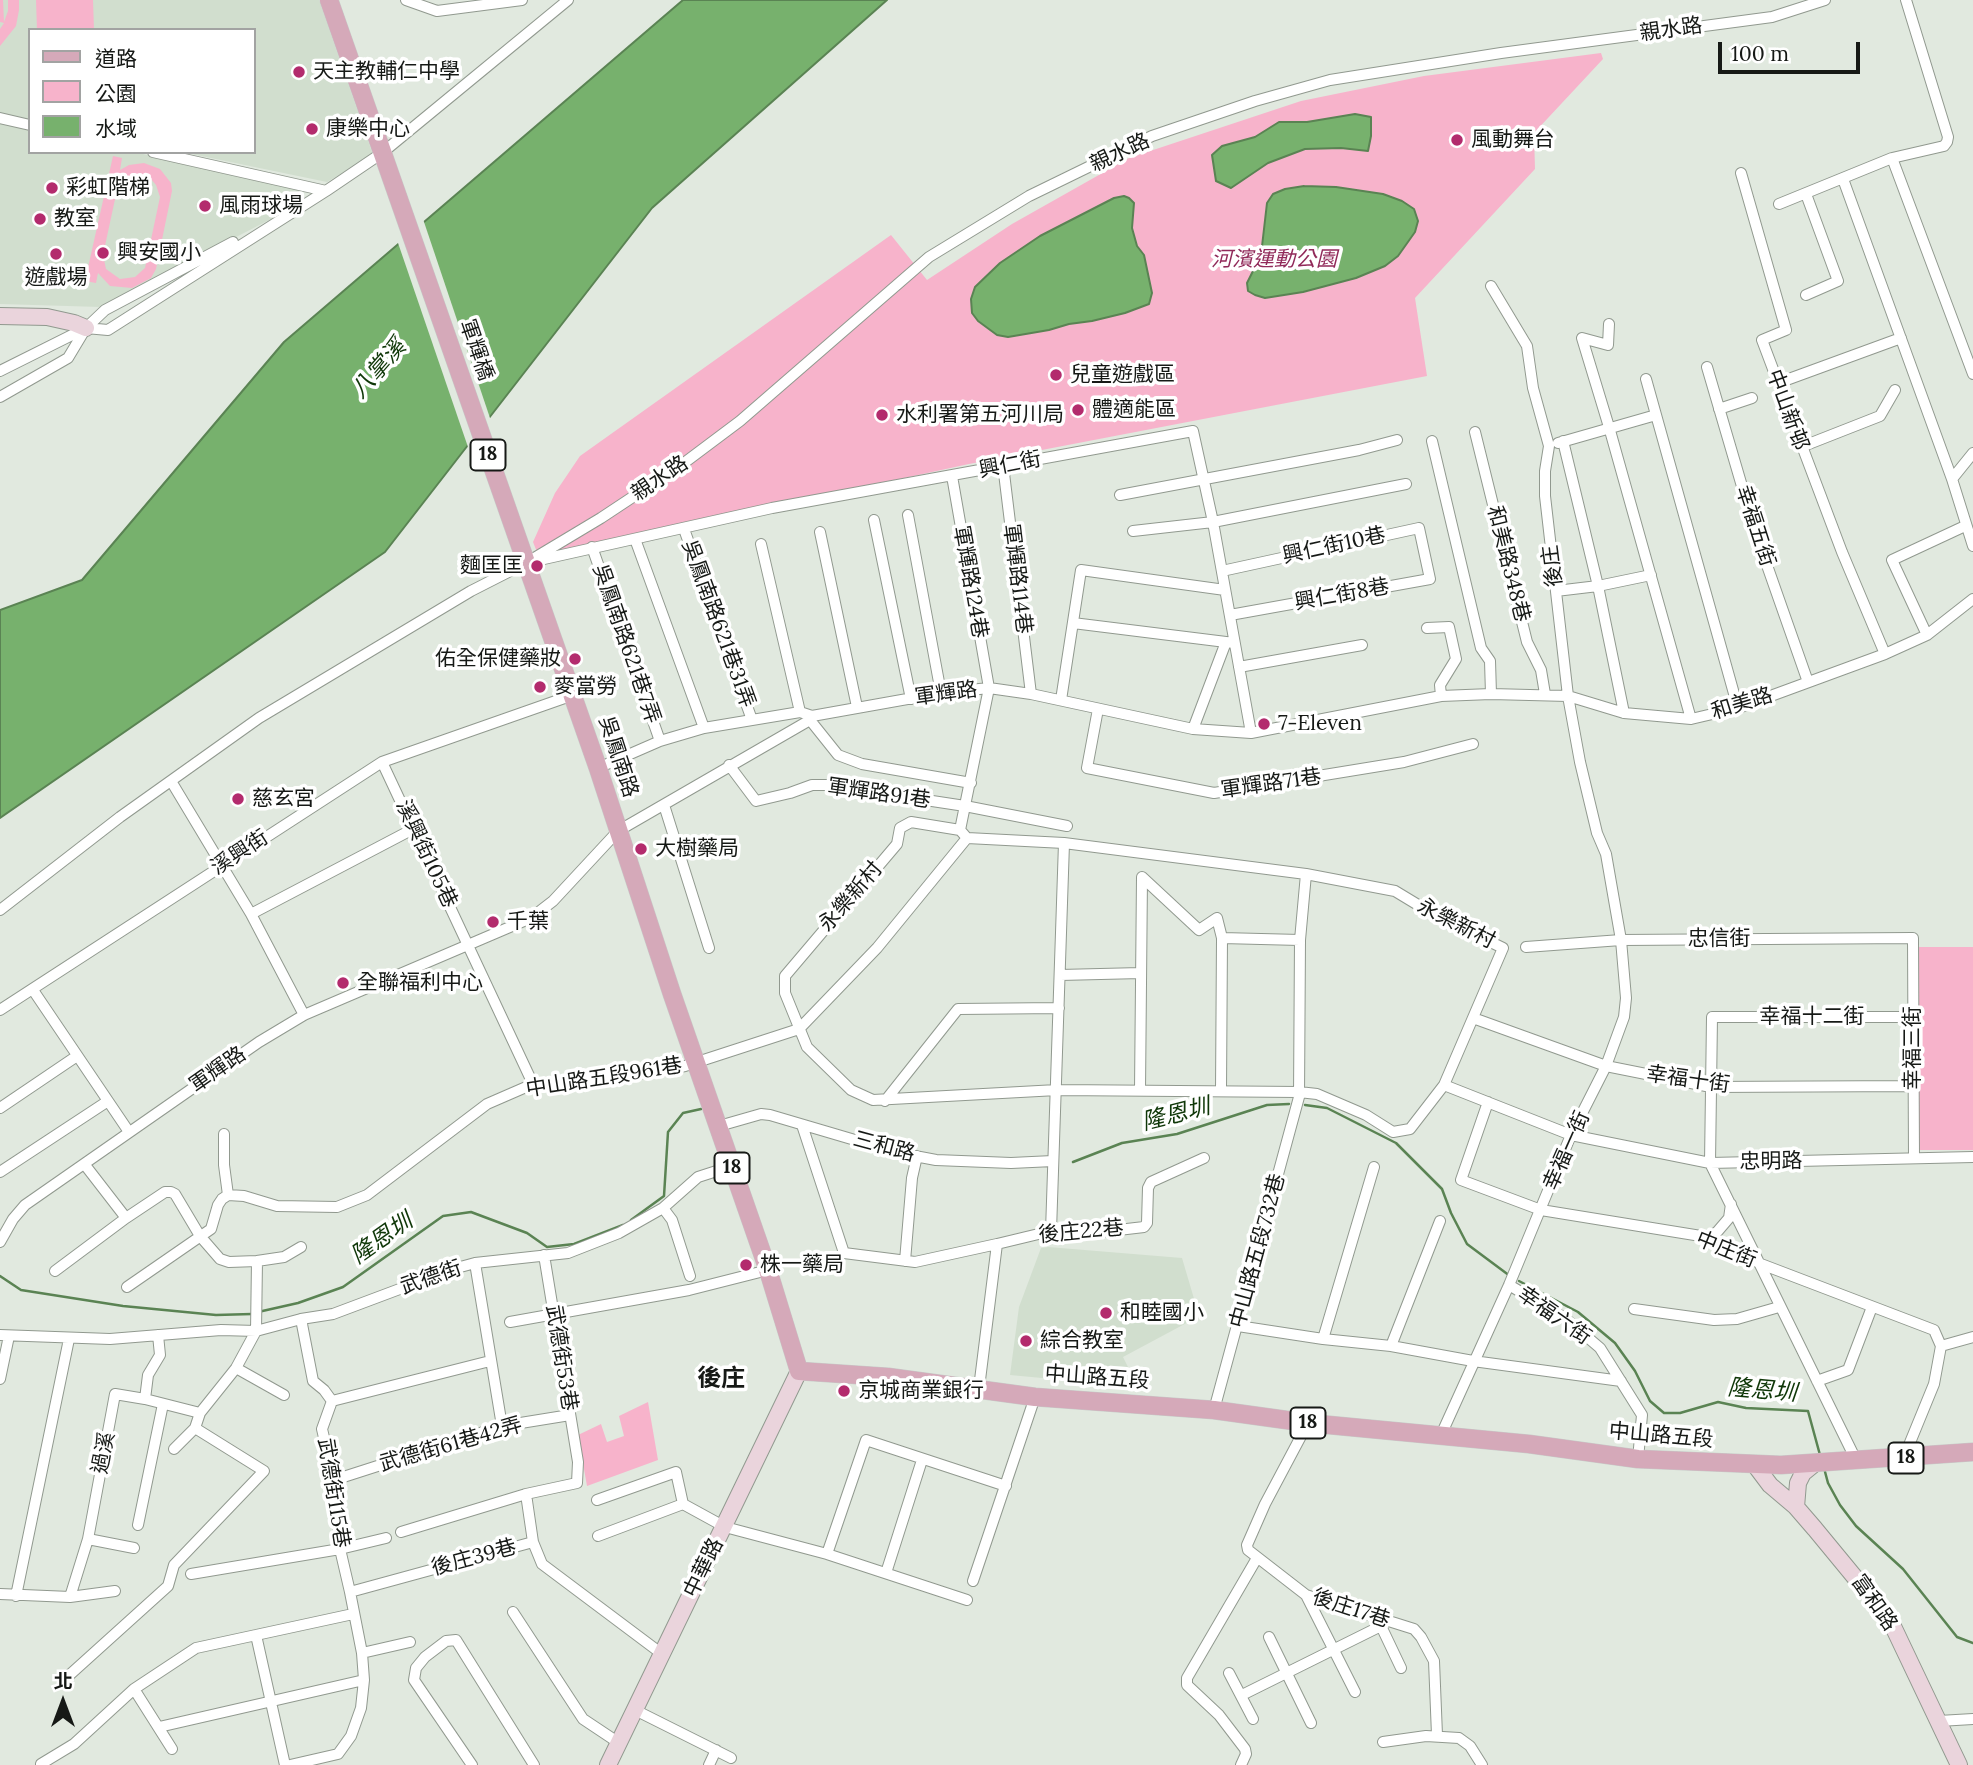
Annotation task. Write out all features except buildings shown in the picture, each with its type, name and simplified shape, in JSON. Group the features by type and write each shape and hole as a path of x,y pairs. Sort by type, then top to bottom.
{"main road":[{"name":"18","path":"329,0 382,153"},
{"name":"軍輝橋","path":"382,153 526,563"},
{"name":"吳鳳南路","path":"526,563 696,1062"},
{"name":"18","path":"696,1062 768,1270 799,1371"},
{"name":"中山路五段","path":"799,1371 888,1377 1035,1396 1214,1410 1308,1423 1441,1435 1638,1459 1755,1465 1815,1464"},
{"name":"18","path":"1815,1464 1973,1452"}],"street":[{"path":"406,0 437,10 522,0"},
{"path":"0,316 47,317 86,328 108,330 382,153 568,0"},
{"name":"親水路","path":"526,563 612,511 684,463 740,421 929,257 948,244 1029,196 1152,136 1255,101 1330,80 1501,53 1772,18 1825,0"},
{"path":"1779,204 1892,158 1944,146 1948,137 1906,0"},
{"path":"0,118 28,125"},
{"path":"162,154 326,191"},
{"path":"1892,158 1973,374"},
{"name":"中山新邨","path":"1741,173 1786,330 1762,340 1801,447 1885,654"},
{"path":"1843,179 1952,479 1973,546"},
{"path":"1806,194 1838,281 1806,295"},
{"path":"0,397 68,358 86,328 105,310 294,210"},
{"name":"後庄","path":"1491,286 1527,346 1533,388 1549,446 1545,496 1568,696 1583,774 1597,832 1606,854"},
{"path":"1609,324 1608,345 1582,338 1691,719"},
{"path":"0,371 86,328"},
{"path":"1778,383 1901,338"},
{"name":"幸福五街","path":"1707,367 1756,534 1808,682"},
{"path":"1646,379 1738,708"},
{"path":"1801,447 1880,416 1895,390"},
{"path":"1719,409 1752,398"},
{"path":"1549,446 1656,415"},
{"name":"興仁街","path":"526,563 772,509 1193,431 1205,480 1230,615 1230,643 1239,667 1251,733"},
{"name":"和美路348巷","path":"1475,432 1527,642 1541,670 1545,694"},
{"path":"1121,495 1359,450 1397,440"},
{"path":"1432,441 1481,648 1490,661 1491,694"},
{"name":"後庄","path":"1563,441 1598,586 1624,713"},
{"path":"1952,479 1973,453"},
{"name":"軍輝路114巷","path":"1003,465 1031,694"},
{"name":"軍輝路124巷","path":"952,476 989,688"},
{"path":"1133,531 1213,522 1406,484"},
{"path":"908,515 941,693"},
{"path":"874,520 911,699"},
{"path":"1927,635 1892,559 1965,526"},
{"name":"吳鳳南路621巷31弄","path":"684,528 752,720"},
{"name":"興仁街10巷","path":"1222,571 1419,528 1425,555"},
{"path":"820,531 858,707"},
{"path":"635,539 704,728"},
{"path":"761,544 807,716 838,755 862,764 971,783"},
{"name":"吳鳳南路621巷7弄","path":"592,547 660,741"},
{"name":"興仁街8巷","path":"1230,615 1430,579 1425,555"},
{"path":"0,910 120,817 259,718 471,591 526,563"},
{"path":"1061,700 1081,570 1225,590"},
{"path":"1556,591 1651,575"},
{"name":"和美路","path":"1491,694 1568,696 1624,713 1691,719 1738,708 1885,654 1927,635 1973,599"},
{"path":"1073,623 1230,643 1193,729"},
{"path":"1427,628 1449,627 1454,648 1456,659 1440,685 1441,696"},
{"path":"1239,667 1362,645"},
{"path":"696,1062 799,1029 877,948 963,834 965,806 989,688"},
{"name":"軍輝路","path":"0,1242 13,1219 25,1205 258,1042 304,1016 531,918 553,901 618,831 807,716 941,693 989,688 1061,700 1193,729 1251,733 1441,696 1491,694"},
{"name":"溪興街","path":"0,1010 382,762 573,695"},
{"name":"軍輝路71巷","path":"1098,709 1087,768 1214,793 1404,762 1472,744"},
{"path":"598,768 660,741 704,728 752,720 807,716"},
{"name":"溪興街105巷","path":"382,762 469,946"},
{"name":"軍輝路91巷","path":"729,765 756,801 812,785 827,785 965,806 1068,827"},
{"path":"171,781 251,914 304,1016"},
{"path":"664,805 709,948"},
{"name":"永樂新村","path":"911,822 963,834 1064,843 1306,874 1395,891 1433,914 1503,948 1444,1085 1410,1129 1393,1132 1366,1115 1317,1094 1299,1092 1057,1090 873,1100 851,1090 807,1047 785,993 785,976 897,844 900,828 911,822"},
{"path":"251,914 415,828"},
{"path":"1051,1231 1064,843"},
{"name":"幸福一街","path":"1441,1435 1510,1285 1571,1135 1606,1066 1625,1008 1621,940 1606,854"},
{"path":"1299,1092 1300,940 1306,874"},
{"path":"1140,1090 1142,877 1199,930 1217,918 1222,938 1221,1090"},
{"path":"1222,938 1300,940"},
{"name":"忠信街","path":"1526,947 1621,940 1913,938"},
{"name":"幸福三街","path":"1913,938 1913,1158"},
{"path":"469,946 533,1084"},
{"path":"1060,975 1141,973"},
{"path":"33,990 129,1132"},
{"path":"885,1101 958,1009 1059,1008"},
{"name":"幸福十二街","path":"1711,1087 1712,1017 1912,1017"},
{"name":"幸福十街","path":"1473,1018 1606,1066 1711,1087 1913,1086"},
{"path":"0,1108 78,1056"},
{"name":"中山路五段961巷","path":"229,1195 244,1196 277,1206 337,1207 367,1195 487,1104 533,1084 655,1072 696,1062"},
{"path":"1444,1085 1571,1135"},
{"path":"1711,1087 1710,1163 1816,1381 1847,1462"},
{"name":"中山路五段732巷","path":"1214,1410 1299,1092"},
{"path":"0,1172 108,1101"},
{"name":"中庄街","path":"1488,1102 1461,1180 1541,1210 1707,1237 1761,1264 1934,1330 1941,1346"},
{"name":"三和路","path":"719,1126 761,1114 936,1160 1011,1163 1053,1161"},
{"name":"後庄22巷","path":"802,1125 844,1253 915,1262 1051,1231 1068,1236 1144,1227 1147,1223 1148,1188 1151,1182 1204,1158"},
{"path":"127,1287 211,1229 218,1205 229,1195 224,1165 224,1134"},
{"name":"忠明路","path":"1571,1135 1710,1163 1973,1157"},
{"path":"905,1261 912,1178 917,1156"},
{"path":"85,1165 126,1218"},
{"name":"武德街","path":"4,1335 110,1339 220,1330 256,1331 333,1314 475,1263 568,1253 619,1233 663,1208 698,1177 732,1166"},
{"path":"1323,1339 1374,1167"},
{"path":"55,1271 165,1192 175,1194 200,1236 223,1261 284,1258 301,1247"},
{"path":"1707,1237 1717,1232 1728,1219 1731,1204"},
{"path":"663,1208 672,1220 690,1276"},
{"path":"1391,1346 1440,1221"},
{"path":"979,1388 997,1244"},
{"name":"武德街53巷","path":"526,1494 578,1483 578,1462 544,1255"},
{"path":"174,1449 195,1428 200,1413 236,1368 256,1331 257,1261"},
{"path":"475,1263 502,1426"},
{"path":"510,1322 689,1290 768,1270"},
{"name":"幸福六街","path":"1510,1285 1566,1319 1600,1348 1642,1415 1638,1459"},
{"path":"1634,1310 1714,1320 1737,1319 1779,1307"},
{"path":"1816,1381 1849,1370 1872,1307"},
{"path":"301,1319 313,1381 332,1401 490,1361"},
{"path":"1238,1326 1621,1381"},
{"path":"0,1379 4,1335"},
{"path":"145,1399 148,1375 160,1355 158,1335"},
{"path":"1911,1457 1909,1445 1934,1384 1941,1346 1973,1337"},
{"path":"16,1596 69,1339"},
{"path":"236,1368 284,1395"},
{"name":"中華路","path":"608,1765 799,1371"},
{"name":"過溪","path":"70,1597 88,1539 115,1394 200,1413"},
{"path":"973,1581 1035,1396"},
{"name":"武德街115巷","path":"332,1401 322,1429 334,1480 341,1549 350,1592"},
{"path":"138,1525 163,1404"},
{"name":"武德街61巷42弄","path":"334,1480 502,1426 570,1415"},
{"path":"1241,1765 1246,1754 1245,1749 1219,1715 1187,1685 1187,1678 1257,1558 1248,1550 1247,1545 1265,1504 1308,1423"},
{"path":"65,1678 168,1586 174,1565 264,1471 195,1428"},
{"path":"827,1554 866,1440 1006,1486"},
{"path":"886,1573 922,1460"},
{"path":"1796,1507 1798,1483 1803,1473 1815,1464"},
{"name":"富和路","path":"1755,1465 1770,1485 1796,1507 1851,1569 1890,1620 1959,1765"},
{"path":"597,1500 676,1472 682,1504"},
{"path":"401,1532 526,1494 533,1542"},
{"path":"598,1536 682,1504 725,1527 827,1554 967,1600"},
{"path":"191,1574 341,1549 386,1538"},
{"path":"88,1539 134,1548"},
{"name":"後庄39巷","path":"350,1592 533,1542 542,1564 662,1654"},
{"name":"後庄17巷","path":"1257,1558 1306,1595 1384,1623 1414,1629 1434,1661 1437,1735"},
{"path":"0,1594 70,1597 115,1591"},
{"path":"256,1635 287,1765 338,1754 351,1737 360,1708 364,1680 362,1653 350,1592"},
{"path":"1306,1595 1355,1692"},
{"path":"513,1612 583,1719 619,1743"},
{"path":"41,1764 74,1744 134,1689 196,1648 353,1614"},
{"path":"1242,1695 1384,1623 1401,1668"},
{"path":"1269,1637 1311,1723"},
{"path":"472,1765 414,1680 416,1668 425,1657 446,1641 456,1640 534,1765"},
{"path":"362,1653 410,1642"},
{"path":"1229,1673 1253,1719"},
{"path":"159,1727 364,1680"},
{"path":"134,1689 172,1749"},
{"path":"635,1710 731,1758"},
{"path":"1939,1721 1973,1719"},
{"path":"1384,1742 1437,1735 1460,1738 1470,1746 1482,1765"},
{"path":"709,1765 716,1750"}],"shaded area":[{"name":"天主教輔仁中學","path":"0,0 319,0 373,155 327,182 192,154 256,154 256,28 28,28 28,121 0,115"},
{"name":"興安國小","path":"0,123 28,130 28,154 143,154 299,188 298,205 101,307 0,304"},
{"name":"和睦國小","path":"1041,1248 1182,1258 1195,1302 1194,1319 1123,1357 1138,1387 1010,1375 1019,1307"}],"green space":[{"path":"0,0 3,0 4,22 8,0 19,0 19,10 16,26 0,46 0,29 4,23 0,22"},
{"path":"36,0 93,0 94,28 37,28"},
{"name":"河濱運動公園","path":"1601,53 1603,59 1534,133 1535,169 1415,298 1427,376 969,464 539,557 533,542 555,493 580,456 891,235 927,280 1012,224 1129,158 1301,101 1424,76"},
{"path":"113,156 122,158 120,170 129,165 144,163 160,169 171,183 172,191 156,269 151,278 132,288 110,286 98,273 96,283 85,281","holes":["137,175 151,179 160,197 145,268 135,277 120,279 106,269 103,255 117,190 125,180"]},
{"path":"1917,947 1973,947 1973,1150 1919,1150"},
{"path":"648,1402 658,1460 587,1486 578,1435 601,1424 607,1442 624,1436 619,1416"}],"water":[{"name":"八掌溪","path":"683,0 887,0 652,208 385,552 0,818 0,610 82,580 284,342"},
{"path":"1355,114 1371,117 1368,151 1341,148 1305,149 1268,163 1231,188 1216,181 1212,155 1222,146 1255,137 1279,122 1307,122"},
{"path":"1304,186 1336,187 1383,194 1402,201 1414,209 1418,221 1415,232 1398,256 1385,266 1356,278 1303,292 1265,298 1255,295 1248,291 1247,283 1261,255 1267,203 1273,194"},
{"path":"1124,196 1134,203 1132,228 1137,246 1144,255 1152,293 1149,304 1092,321 1008,337 997,335 978,321 972,313 971,299 975,287 1000,263 1040,236 1114,198"}],"pier":[{"path":"423,219 491,421 469,450 397,240"}],"waterway":[{"name":"隆恩圳","path":"1073,1162 1122,1143 1177,1134 1267,1105 1289,1104"},
{"name":"隆恩圳","path":"1305,1105 1327,1108 1396,1143 1442,1189 1467,1244 1510,1276"},
{"name":"隆恩圳","path":"631,1220 664,1196 668,1132 683,1113 701,1109"},
{"name":"隆恩圳","path":"258,1312 298,1303 343,1287 443,1216 471,1212 527,1233 547,1247 574,1244 623,1225"},
{"name":"隆恩圳","path":"0,1276 21,1290 123,1306 216,1315 252,1314"},
{"name":"隆恩圳","path":"1519,1281 1578,1312 1615,1343 1635,1371 1650,1401 1664,1413 1680,1413 1718,1402 1746,1408 1808,1411 1820,1455"},
{"name":"隆恩圳","path":"1824,1468 1828,1483 1840,1505 1856,1526 1903,1569 1957,1637 1973,1643"}],"place":[{"name":"天主教輔仁中學","path":"299,72"},
{"name":"康樂中心","path":"312,129"},
{"name":"風動舞台","path":"1457,140"},
{"name":"彩虹階梯","path":"52,188"},
{"name":"風雨球場","path":"205,206"},
{"name":"教室","path":"40,219"},
{"name":"興安國小","path":"103,253"},
{"name":"遊戲場","path":"56,254"},
{"name":"兒童遊戲區","path":"1056,375"},
{"name":"體適能區","path":"1078,410"},
{"name":"水利署第五河川局","path":"882,415"},
{"name":"麵匡匡","path":"537,566"},
{"name":"佑全保健藥妝","path":"575,659"},
{"name":"麥當勞","path":"540,687"},
{"name":"7-Eleven","path":"1264,724"},
{"name":"慈玄宮","path":"238,799"},
{"name":"大樹藥局","path":"641,849"},
{"name":"千葉","path":"493,922"},
{"name":"全聯福利中心","path":"343,983"},
{"name":"株一藥局","path":"746,1265"},
{"name":"和睦國小","path":"1106,1313"},
{"name":"綜合教室","path":"1026,1341"},
{"name":"京城商業銀行","path":"844,1391"}],"district":[{"name":"後庄","path":"721,1379"}]}
